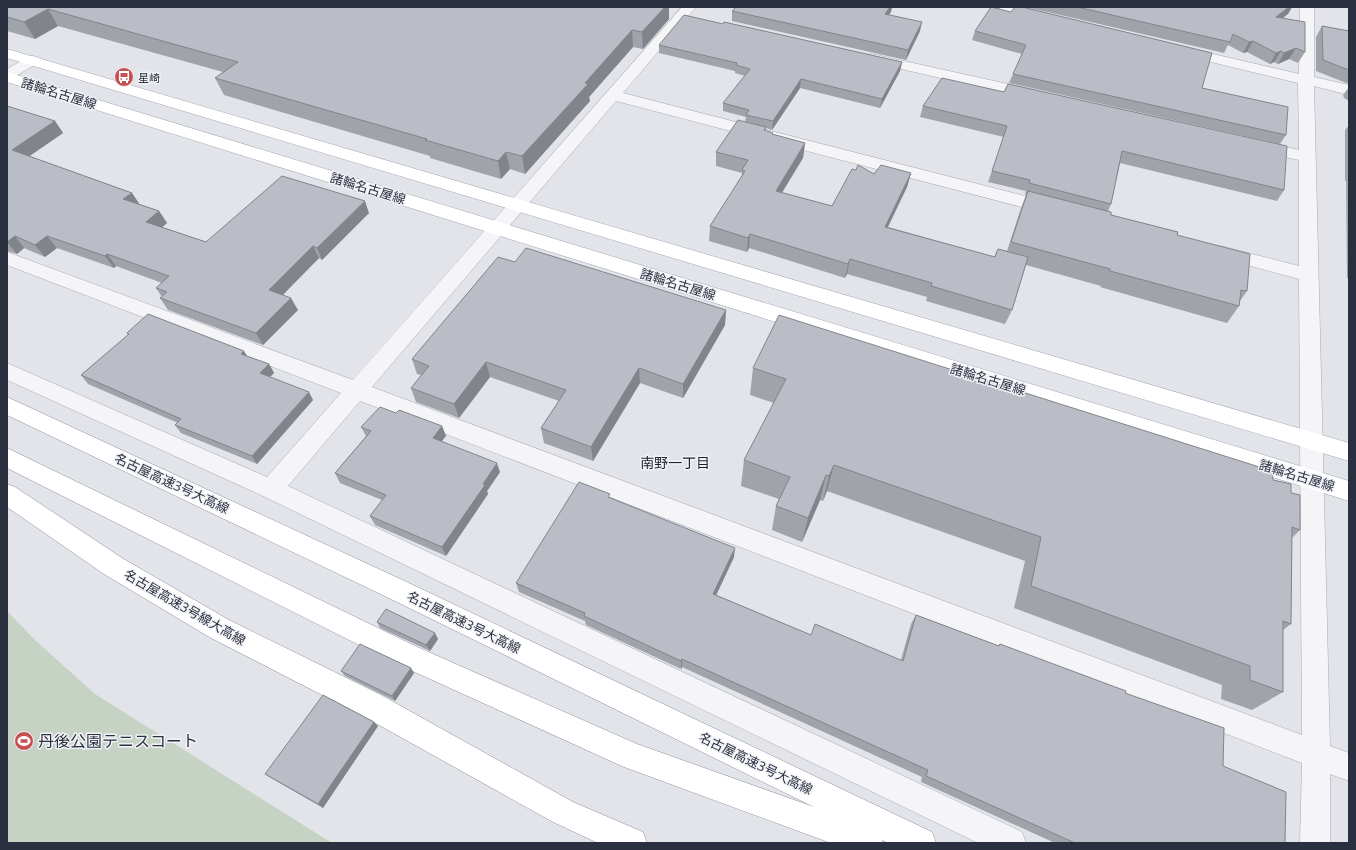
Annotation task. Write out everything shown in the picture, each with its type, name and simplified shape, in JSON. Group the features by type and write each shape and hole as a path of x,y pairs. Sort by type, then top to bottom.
{"main road":[{"name":"諸輪名古屋線","path":"7,53 1349,452"},
{"name":"諸輪名古屋線","path":"7,76 1349,491"},
{"name":"名古屋高速3号大高線","path":"7,404 921,843"},
{"path":"7,457 406,656 634,757 813,821 868,843"},
{"name":"名古屋高速3号線大高線","path":"7,494 113,566 220,629 371,705 563,812 632,843"}],"street":[{"path":"1006,7 1060,20"},
{"path":"1307,7 1306,81 1316,754 1314,843"},
{"path":"271,489 612,95 689,14"},
{"path":"1167,47 1349,90"},
{"path":"860,56 1052,99"},
{"path":"7,76 33,60"},
{"path":"612,95 1069,213"},
{"path":"1246,143 1307,157"},
{"path":"1208,249 1309,275"},
{"path":"7,258 1349,767"},
{"path":"7,372 271,489 1012,843"}],"green space":[{"path":"7,611 34,639 95,694 332,843 7,843"}],"building":[{"path":"7,7 665,7 642,32 632,30 585,83 588,84 522,156 506,152 498,161 215,78 238,62 48,9 24,22 7,17"},
{"path":"736,7 890,7 885,14 922,22 908,50 732,11"},
{"path":"991,7 1011,12 1015,7 1022,7 1212,53 1202,88 1288,107 1286,135 1013,74 1026,45 975,31"},
{"path":"1077,7 1289,7 1276,17 1305,22 1305,52 1296,48 1284,53 1281,51 1276,53 1253,41 1249,42 1233,34 1230,42"},
{"path":"684,15 723,24 724,22 902,62 882,99 801,79 773,121 746,115 749,110 723,103 750,69 736,65 737,63 659,45"},
{"path":"1322,26 1349,31 1349,70 1323,60"},
{"path":"942,78 1004,92 1008,84 1287,146 1284,190 1122,151 1111,204 1029,183 1030,180 992,171 1007,126 923,106"},
{"path":"7,106 55,121 12,150 132,193 123,199 159,211 146,222 206,242 282,176 365,201 317,248 313,246 269,290 291,298 256,333 160,298 167,292 156,288 169,276 107,254 105,256 47,236 35,245 15,236 7,242"},
{"path":"738,120 766,127 764,130 773,133 772,134 805,143 776,191 832,206 852,169 856,170 858,165 874,174 881,165 911,173 885,227 995,257 998,249 1028,257 1012,310 931,286 932,283 850,259 848,264 750,234 748,238 710,226 745,171 742,170 748,160 716,152"},
{"path":"1028,191 1111,212 1111,215 1178,232 1177,235 1250,254 1247,291 1241,290 1239,306 1011,242"},
{"path":"526,248 726,310 683,384 639,368 591,447 541,428 566,390 486,362 454,404 411,388 429,366 412,359 498,257 515,262"},
{"path":"148,314 244,351 241,354 269,364 260,373 309,392 252,456 175,425 181,419 81,375 129,334 127,333"},
{"path":"779,315 1272,471 1273,480 1291,484 1291,493 1300,495 1300,530 1292,527 1291,624 1283,621 1283,692 1250,680 1250,666 1031,586 1041,537 834,465 829,476 826,475 808,518 776,506 790,477 744,460 786,379 753,368"},
{"path":"380,407 396,413 399,410 442,426 433,438 497,463 483,484 485,485 442,547 370,516 386,495 335,473 371,431 361,427"},
{"path":"579,482 610,494 608,497 735,548 713,594 811,635 815,624 903,661 916,615 999,646 1000,644 1126,691 1125,693 1224,728 1223,766 1286,792 1285,843 1075,843 926,776 928,770 682,659 681,661 584,616 585,613 516,583"},
{"path":"386,609 435,633 426,645 377,622"},
{"path":"360,644 411,668 392,696 341,671"},
{"path":"323,695 374,722 318,804 265,774"}],"place":[{"name":"星崎","path":"124,77"},
{"name":"丹後公園テニスコート","path":"24,741"}],"district":[{"name":"南野一丁目","path":"675,462"}]}
